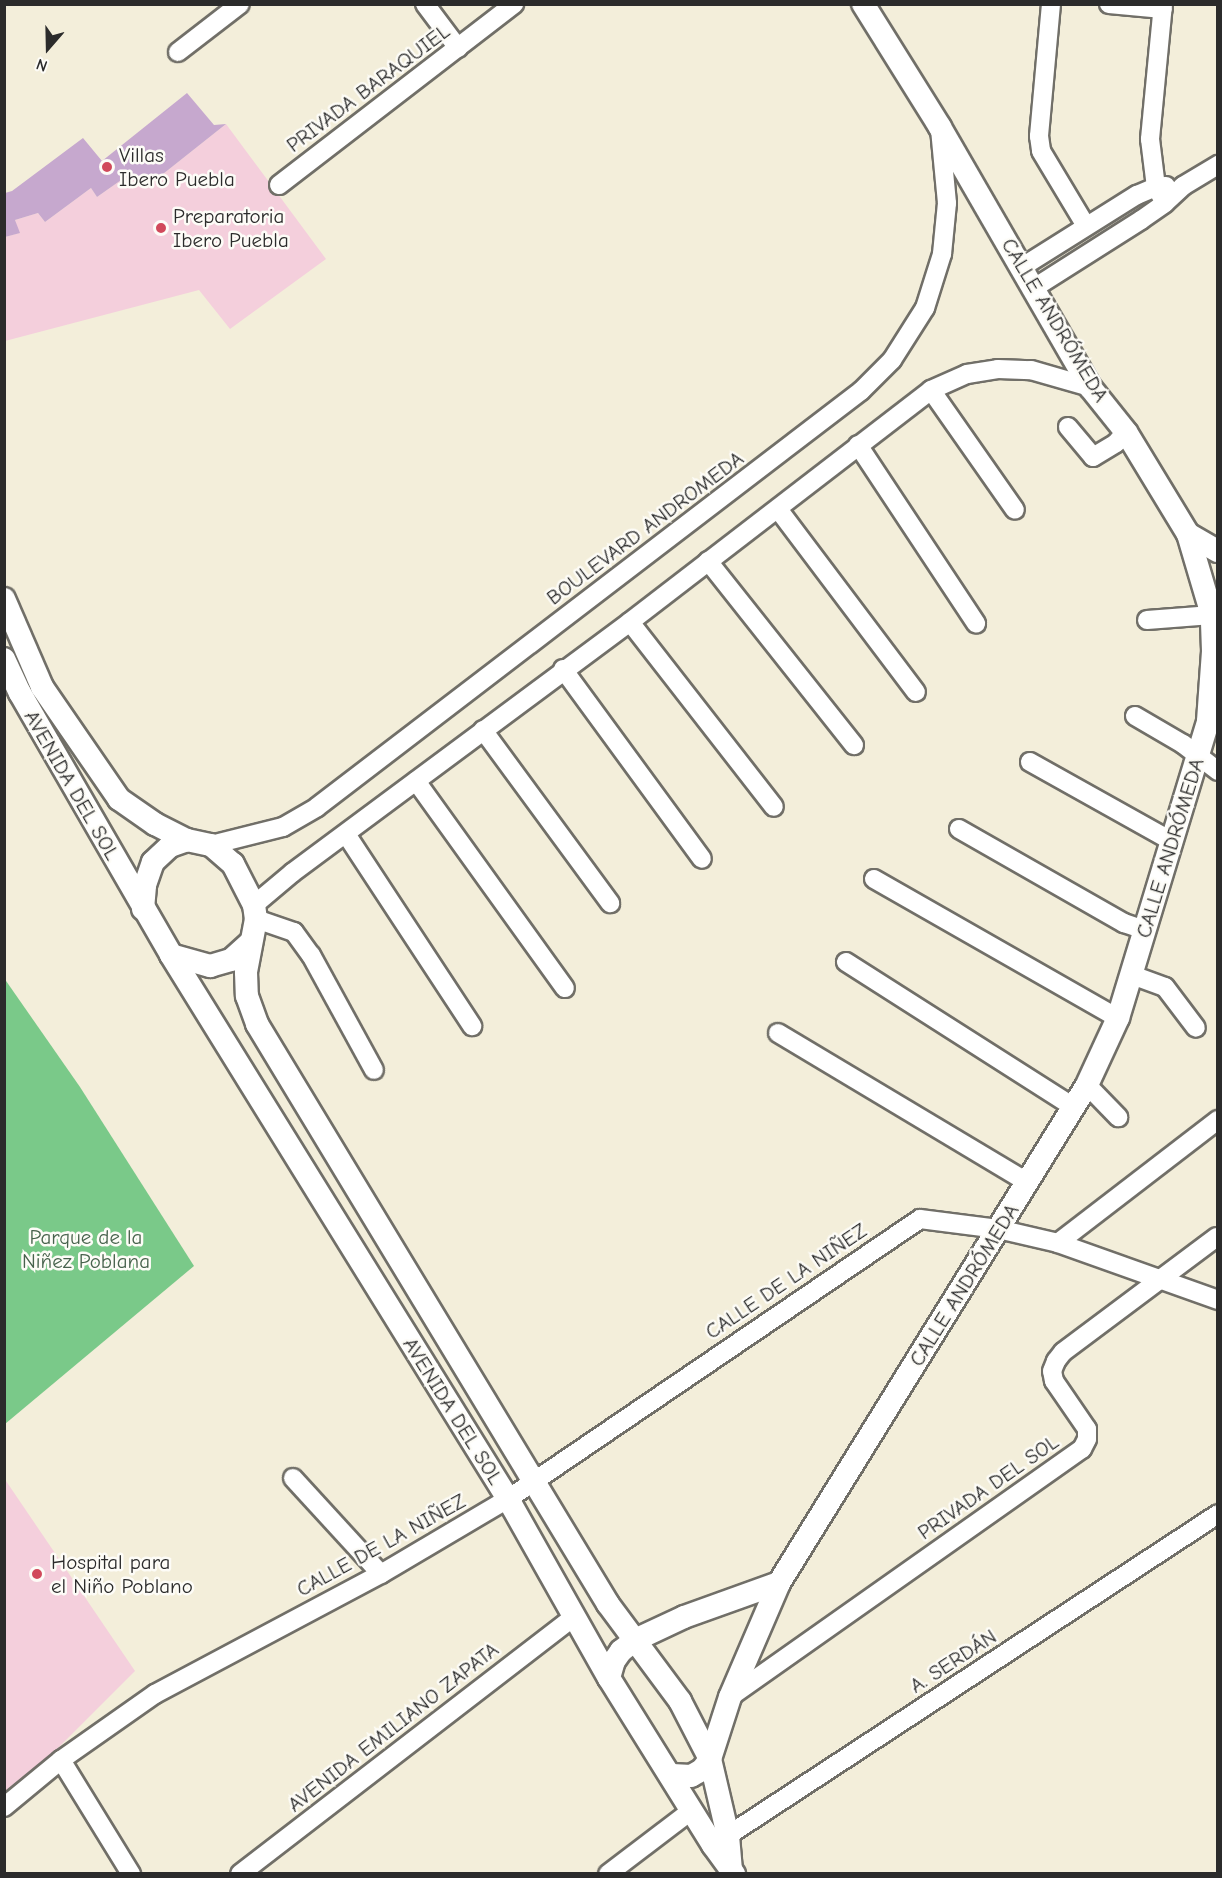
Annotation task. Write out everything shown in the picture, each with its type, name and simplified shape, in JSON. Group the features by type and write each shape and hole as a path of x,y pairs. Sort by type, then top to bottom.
{"main road":[{"name":"CALLE ANDRÓMEDA","path":"710,1759 730,1697 779,1583 1087,1084 1118,1018 1198,754 1213,719 1212,615 1188,534 1126,432 1090,387 940,127 863,4"},
{"path":"1188,534 1218,551"},
{"name":"AVENIDA DEL SOL","path":"4,599 42,687 119,800 155,824 187,840"},
{"name":"AVENIDA DEL SOL","path":"4,659 20,693 143,909"},
{"path":"187,840 211,845 233,864 255,912 250,943 231,960 210,966 171,955 143,909 145,885 153,862 170,846 187,840"},
{"name":"AVENIDA DEL SOL","path":"250,943 246,972 246,996 256,1024 535,1480 608,1605 680,1701 710,1759 720,1840 733,1871"},
{"name":"AVENIDA DEL SOL","path":"171,955 508,1499 609,1678 692,1810 720,1840"},
{"path":"609,1678 618,1656 635,1640 684,1617 779,1583"},
{"path":"672,1775 691,1776 702,1770 710,1759"}],"street":[{"path":"178,52 240,4"},
{"path":"425,4 458,48"},
{"name":"PRIVADA BARAQUIEL","path":"279,184 514,4"},
{"path":"1051,4 1039,136 1041,151 1086,226"},
{"path":"1109,4 1163,7 1150,139 1156,187 1165,203"},
{"name":"BOULEVARD ANDROMEDA","path":"211,845 283,827 317,807 861,391 892,360 925,308 942,254 946,203 940,127"},
{"path":"1034,288 1165,203 1183,186 1218,165"},
{"path":"1022,267 1086,226 1156,187 1183,186"},
{"path":"374,1070 311,955 294,932 255,912 292,873 563,669 630,622 932,390 967,374 998,369 1030,370 1090,387"},
{"path":"932,390 1015,510"},
{"path":"1068,427 1093,457 1116,442 1126,432"},
{"path":"858,445 976,623"},
{"path":"778,509 916,692"},
{"path":"708,561 854,745"},
{"path":"1147,620 1212,615"},
{"path":"630,622 774,807"},
{"path":"563,669 702,858"},
{"path":"1135,716 1198,754 1218,771"},
{"path":"483,730 610,903"},
{"path":"1030,762 1173,842"},
{"path":"416,781 565,988"},
{"path":"959,829 1124,923 1144,930"},
{"path":"346,834 472,1026"},
{"path":"874,879 1118,1018"},
{"path":"846,962 1074,1107"},
{"path":"1132,975 1165,987 1196,1028"},
{"path":"778,1033 1028,1182"},
{"path":"1087,1084 1118,1117"},
{"path":"1058,1243 1218,1120"},
{"name":"CALLE DE LA NIÑEZ","path":"4,1807 61,1760 155,1694 381,1574 508,1499 920,1219 936,1219 998,1229 1058,1243 1218,1300"},
{"path":"1160,1280 1217,1237"},
{"name":"PRIVADA DEL SOL","path":"730,1697 1082,1449 1088,1430 1054,1381 1052,1371 1056,1361 1063,1352 1160,1280"},
{"path":"292,1478 381,1574"},
{"name":"A. SERDÁN","path":"720,1840 1218,1514"},
{"name":"AVENIDA EMILIANO ZAPATA","path":"240,1874 574,1617"},
{"path":"61,1760 131,1874"},
{"path":"608,1874 692,1810"}],"shaded area":[{"name":"Preparatoria Ibero Puebla","path":"226,124 326,259 230,329 199,290 5,341 5,237 19,233 15,220 38,213 45,222 91,188 97,197 124,178 163,174"},
{"name":"Hospital para el Niño Poblano","path":"4,1478 135,1671 48,1758 5,1797"}],"green space":[{"name":"Parque de la Niñez Poblana","path":"4,978 80,1087 194,1266 5,1424"}],"building":[{"name":"Villas Ibero Puebla","path":"187,93 214,125 226,124 163,174 124,178 97,197 91,188 45,222 38,213 15,220 20,233 5,237 5,193 12,191 83,138 102,161"}],"place":[{"name":"Villas Ibero Puebla","path":"107,167"},
{"name":"Preparatoria Ibero Puebla","path":"161,228"},
{"name":"Hospital para el Niño Poblano","path":"37,1574"}]}
